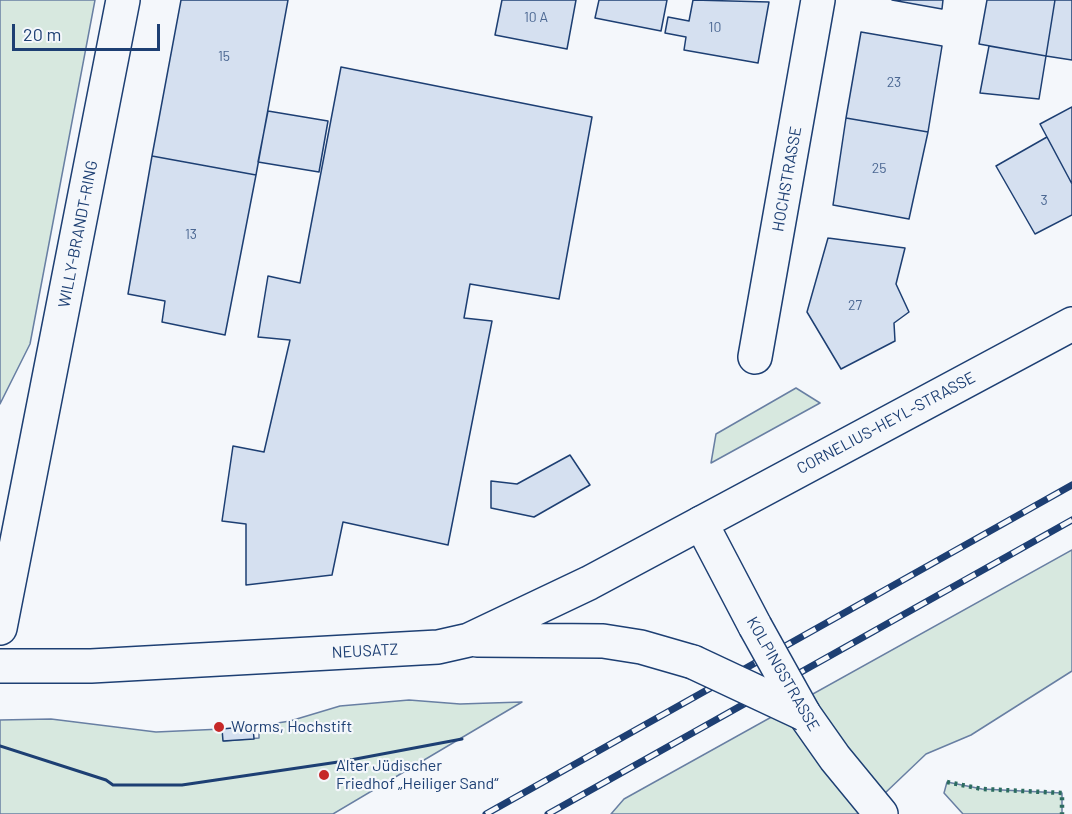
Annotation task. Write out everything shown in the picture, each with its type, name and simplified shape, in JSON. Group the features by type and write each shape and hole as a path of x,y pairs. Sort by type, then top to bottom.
{"street":[{"name":"WILLY-BRANDT-RING","path":"0,628 123,0"},
{"name":"HOCHSTRASSE","path":"755,357 818,0"},
{"name":"CORNELIUS-HEYL-STRASSE","path":"701,523 1072,324"},
{"path":"0,506 33,468"},
{"name":"KOLPINGSTRASSE","path":"701,523 804,714 835,758 881,814"},
{"name":"NEUSATZ","path":"0,666 91,666 438,647 469,640 589,583 701,523"},
{"path":"469,640 603,641 641,647 693,662 804,714"}],"shaded area":[{"path":"0,0 95,0 30,344 0,404"},
{"path":"796,388 820,403 711,463 716,434"},
{"path":"1072,550 1072,671 971,735 926,754 863,814 611,814 624,799"},
{"path":"409,700 460,704 522,702 333,814 0,814 0,720 51,719 156,732 222,729 224,741 259,738 259,726 290,721 340,706"},
{"path":"947,782 982,789 1062,793 1062,814 963,814 944,793"}],"building":[{"path":"181,0 288,0 256,175 152,156"},
{"path":"502,0 576,0 567,49 495,35"},
{"path":"599,0 667,0 661,31 595,18"},
{"path":"693,0 769,2 758,63 684,50 686,37 665,33 668,17 689,21"},
{"path":"892,0 943,0 942,9"},
{"path":"987,0 1055,0 1046,56 979,44"},
{"path":"1055,0 1072,0 1072,60 1046,56"},
{"path":"861,32 942,46 928,132 846,118"},
{"path":"989,46 1046,56 1039,99 980,93"},
{"path":"341,67 592,117 559,299 470,284 464,318 492,321 448,545 343,522 332,575 246,585 246,524 222,521 233,446 264,452 290,340 258,337 268,276 300,283"},
{"path":"1072,107 1072,184 1040,124"},
{"path":"268,111 328,121 319,172 258,162"},
{"path":"846,118 928,132 909,219 833,205"},
{"path":"1047,137 1072,184 1072,215 1035,234 996,166"},
{"path":"152,156 256,175 225,335 162,322 165,301 128,294"},
{"path":"828,238 905,248 896,284 909,312 894,323 895,341 841,369 807,312"},
{"path":"570,455 590,485 534,517 491,508 491,481 517,484"},
{"path":"253,726 254,739 223,741 222,729"}],"railway":[{"path":"486,814 1072,485"},
{"path":"548,814 1072,520"}],"hedge":[{"path":"947,782 982,789 1062,793 1062,814"}],"wall":[{"path":"0,746 106,780 113,785 182,785 345,761 462,739"}],"place":[{"name":"Worms, Hochstift","path":"219,727"},
{"name":"Alter Jüdischer Friedhof „Heiliger Sand“","path":"324,775"}]}
